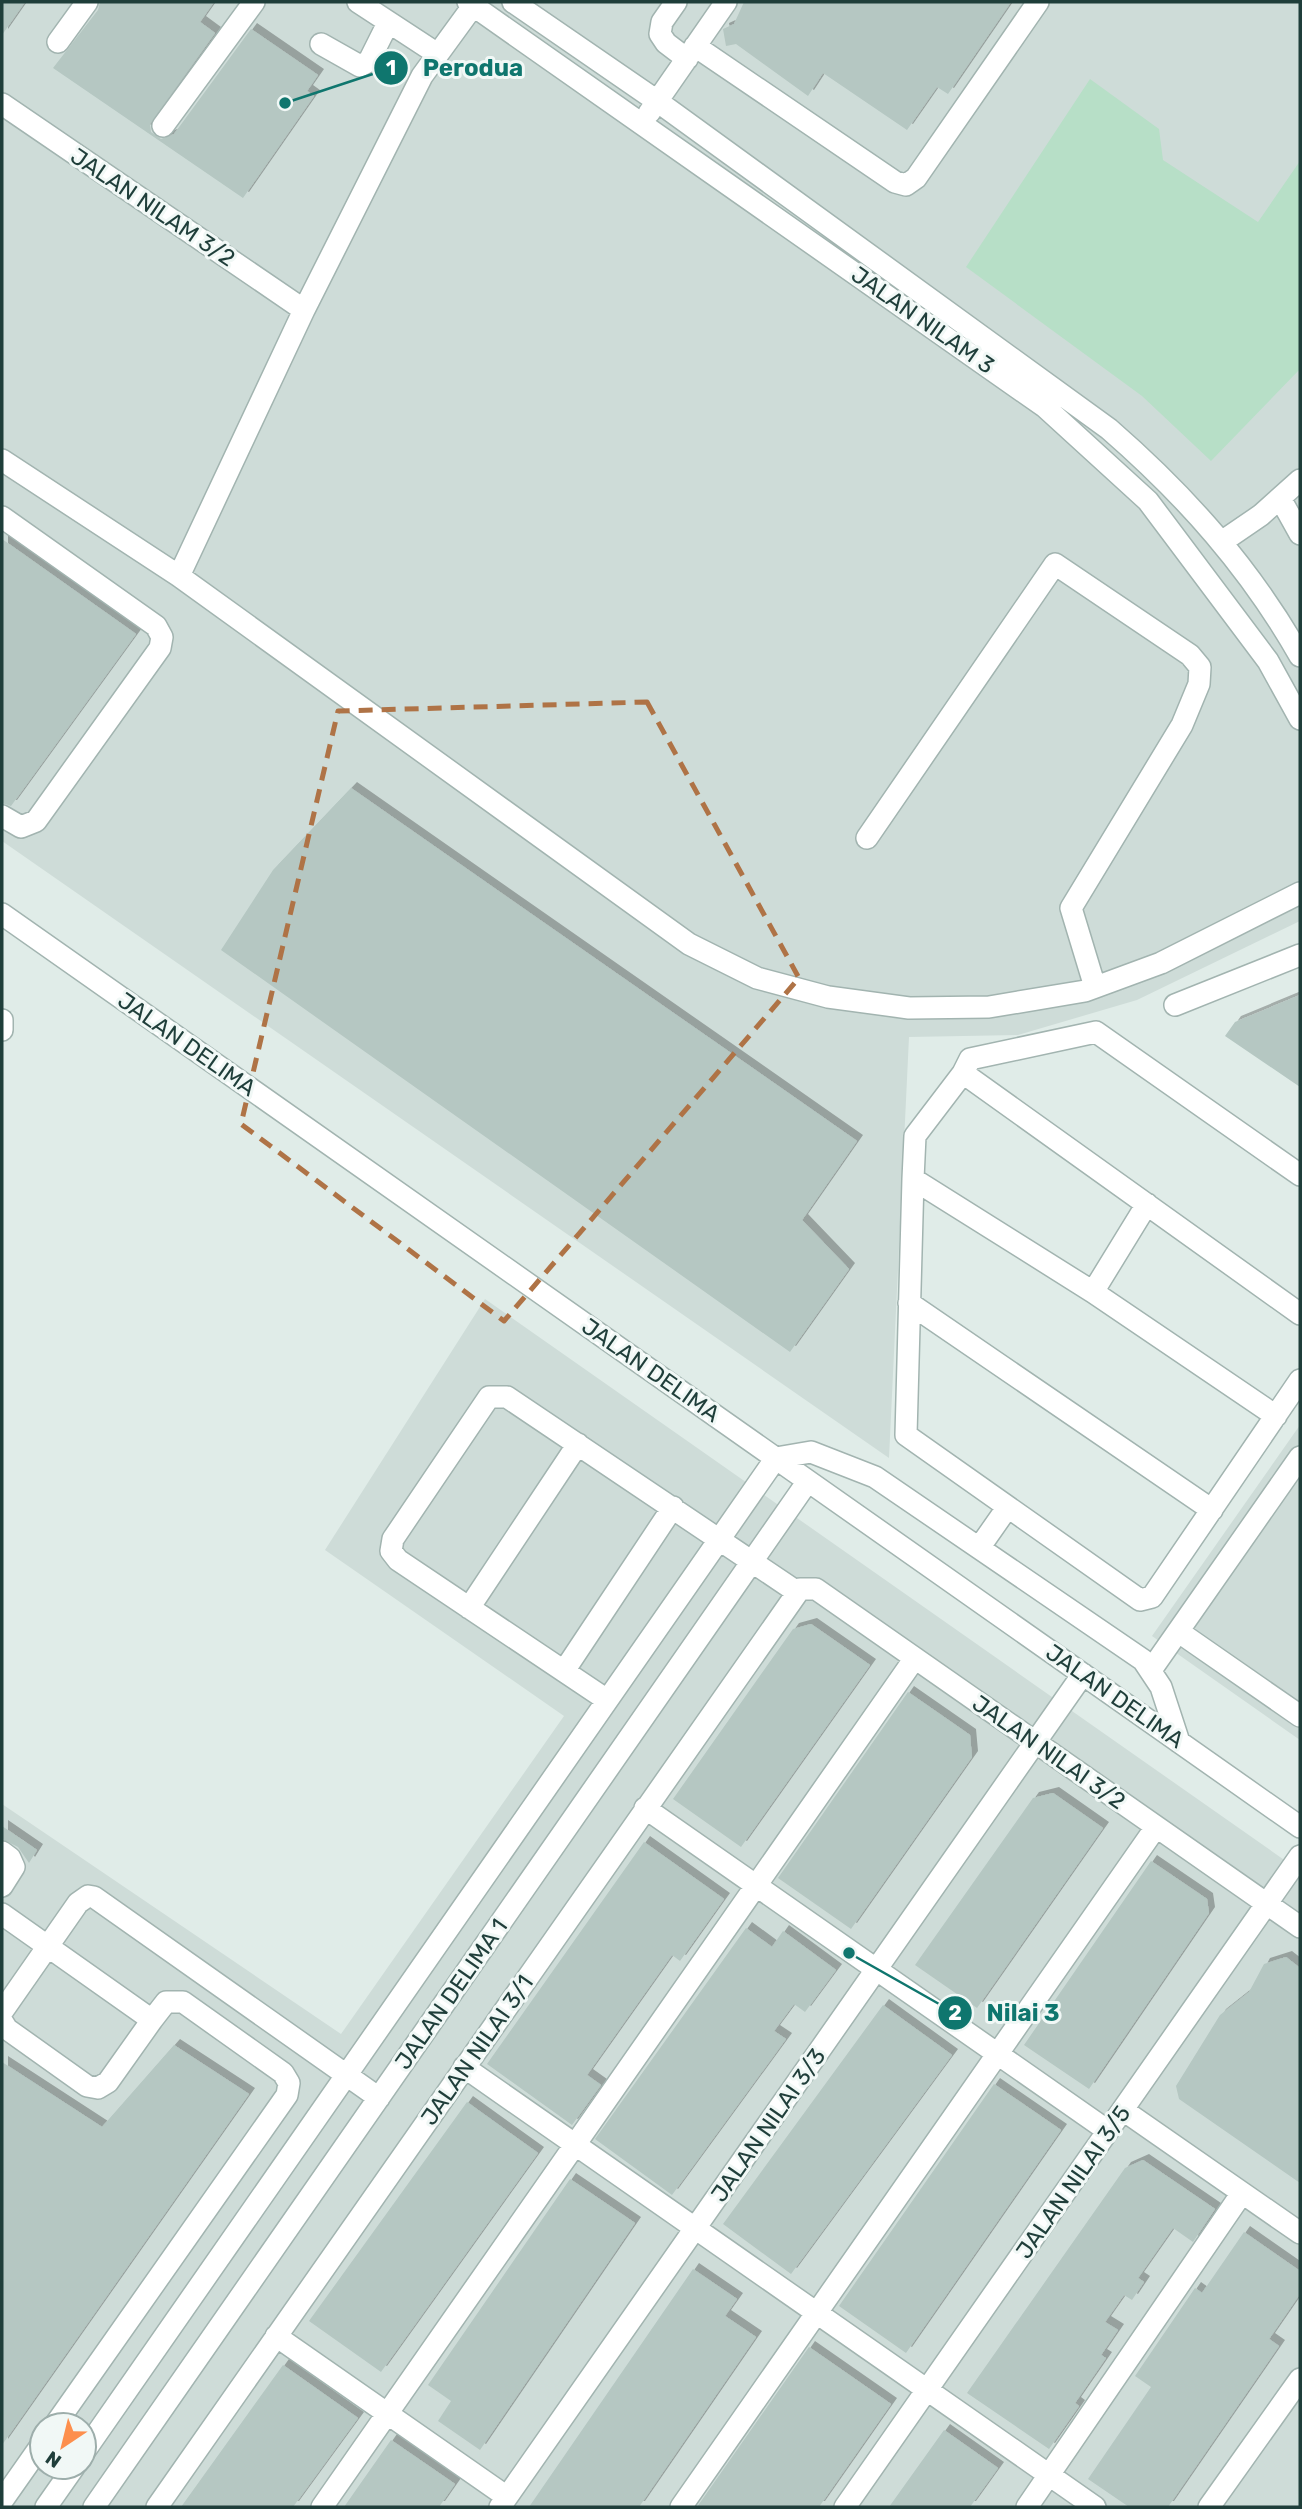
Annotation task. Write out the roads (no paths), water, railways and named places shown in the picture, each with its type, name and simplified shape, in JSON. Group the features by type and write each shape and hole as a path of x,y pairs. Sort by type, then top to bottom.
{"street":[{"path":"58,42 87,2"},
{"path":"163,126 254,2"},
{"path":"358,2 436,53"},
{"name":"JALAN NILAM 3","path":"513,2 1060,391 1156,470 1223,541 1253,580 1300,656"},
{"path":"676,2 662,22 660,34 666,43 691,52 895,182 906,185 916,178 1038,2"},
{"path":"642,123 726,2"},
{"path":"179,576 304,310 436,53 471,4"},
{"name":"JALAN NILAM 3","path":"471,4 1045,407 1147,501 1268,661 1300,719"},
{"path":"321,44 360,66 369,61 388,23"},
{"name":"JALAN NILAM 3/2","path":"2,104 304,310"},
{"path":"2,460 179,576 689,944 757,978 828,997 909,1008 989,1007 1095,987 1161,963 1300,894"},
{"path":"1223,541 1300,480"},
{"path":"1280,498 1300,534"},
{"path":"2,517 156,626 162,636 160,648 36,821 21,827 2,816"},
{"path":"867,838 1055,564 1190,655 1200,667 1199,684 1182,725 1071,908 1095,987"},
{"name":"JALAN DELIMA","path":"2,914 1300,1826"},
{"path":"1175,1005 1300,955"},
{"path":"2,1020 2,1030"},
{"path":"1300,1175 1096,1032 973,1058 967,1062 963,1073 915,1136 906,1435 1144,1601 1152,1597 1300,1380"},
{"path":"963,1073 1300,1314"},
{"path":"913,1179 1093,1292 1276,1416"},
{"path":"1093,1292 1147,1204"},
{"path":"909,1303 1212,1510"},
{"path":"607,1700 398,1560 391,1550 393,1539 489,1397 507,1397 797,1592"},
{"path":"469,1608 578,1444"},
{"path":"776,1458 811,1452 875,1477 1143,1660 1161,1687 1180,1742"},
{"path":"1151,1671 1300,1457"},
{"name":"JALAN DELIMA 1","path":"98,2432 776,1458"},
{"name":"JALAN DELIMA 1","path":"94,2507 808,1481"},
{"path":"564,1671 673,1507"},
{"path":"979,1548 1007,1508"},
{"name":"JALAN NILAI 3/2","path":"797,1592 805,1587 817,1589 1300,1927"},
{"name":"JALAN NILAI 3/1","path":"157,2507 797,1592"},
{"path":"1179,1632 1300,1716"},
{"path":"322,2507 915,1658"},
{"name":"JALAN NILAI 3/3","path":"504,2502 1083,1674"},
{"path":"645,1808 1108,2130"},
{"path":"681,2507 1156,1826"},
{"path":"2,1852 10,1858 14,1867 2,1886"},
{"name":"JALAN NILAI 3/5","path":"845,2507 1300,1856"},
{"path":"2,2012 83,1899 100,1899 379,2098"},
{"path":"2,1914 152,2020"},
{"path":"2,2021 7,2029 87,2086 98,2088 108,2082 166,2002 183,2002 283,2073 289,2089 65,2411"},
{"path":"464,2067 1095,2507"},
{"path":"1123,2110 1300,2233"},
{"path":"1027,2507 1242,2193"},
{"path":"276,2336 387,2414 504,2502"},
{"path":"1209,2507 1300,2379"},
{"path":"2,2501 28,2464"},
{"path":"46,2507 64,2481"}],"place":[{"name":"Perodua","path":"285,103"},
{"name":"Nilai 3","path":"849,1953"}]}
